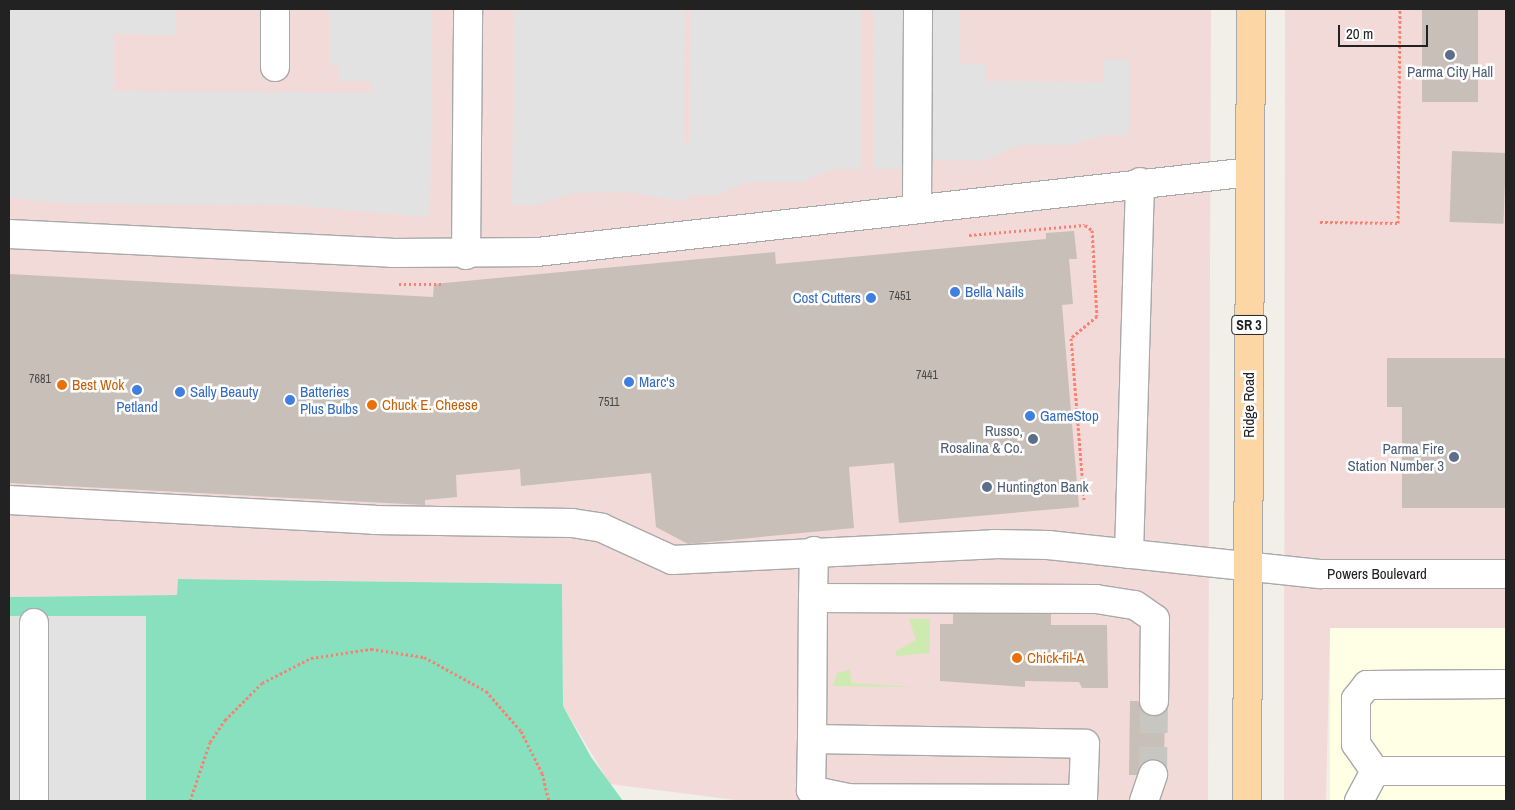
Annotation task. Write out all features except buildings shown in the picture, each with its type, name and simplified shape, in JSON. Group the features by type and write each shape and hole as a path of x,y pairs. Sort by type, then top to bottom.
{"main road":[{"name":"Ridge Road","path":"1247,801 1251,9"}],"street":[{"path":"275,9 275,67"},
{"path":"466,256 468,9"},
{"path":"917,206 918,9"},
{"path":"9,234 466,256 554,251 917,206 1250,172"},
{"path":"1130,554 1140,182"},
{"name":"Powers Boulevard","path":"9,500 374,520 572,523 602,528 672,560 968,543 1048,545 1248,569 1506,574"},
{"path":"812,739 1085,744 1083,799 871,800 811,790 814,551"},
{"path":"813,598 1096,598 1136,605 1155,620 1154,701"},
{"path":"34,624 34,801"},
{"path":"1375,771 1356,744 1356,699 1367,685 1506,684"},
{"path":"1375,771 1506,771"},
{"path":"1359,801 1375,771"},
{"path":"1144,801 1153,775"}],"path":[{"path":"1320,222 1398,223 1400,9"},
{"path":"1084,499 1071,338 1097,316 1092,230 1086,224"},
{"path":"190,801 210,742 225,720 262,683 311,658 371,650 424,658 486,691 521,731 542,773 549,801"}],"shaded area":[{"path":"9,9 1211,9 1208,801 743,801 610,784 563,706 562,584 178,579 178,595 9,597"},
{"path":"9,9 175,9 175,35 114,34 114,91 371,93 371,81 339,81 339,65 329,65 329,9 432,9 430,217 285,205 64,204 9,197"},
{"path":"514,9 685,9 684,142 689,143 691,9 861,9 861,170 834,169 801,182 749,182 715,195 690,195 690,202 624,192 573,193 538,205 512,205"},
{"path":"874,9 960,9 960,63 985,64 985,81 1104,82 1104,60 1129,60 1129,135 1103,135 1069,145 1018,145 984,161 934,160 900,169 873,169"},
{"path":"1285,9 1506,9 1506,628 1330,628 1326,801 1284,801"},
{"path":"9,616 146,616 146,801 9,801"},
{"path":"1330,628 1506,628 1506,801 1330,801"}],"green space":[{"path":"178,579 562,584 563,706 591,757 623,801 9,801 9,597 177,595"},
{"path":"909,619 930,619 930,653 896,656 896,651 916,640"},
{"path":"850,670 851,683 915,687 833,686 837,673"}],"tunnel":[{"path":"1153,775 1154,701"}],"place":[{"name":"Parma City Hall","path":"1450,55"},
{"name":"Bella Nails","path":"955,292"},
{"name":"Cost Cutters","path":"871,298"},
{"name":"Marc's","path":"629,382"},
{"name":"Best Wok","path":"62,385"},
{"name":"Petland","path":"137,390"},
{"name":"Sally Beauty","path":"180,392"},
{"name":"Batteries Plus Bulbs","path":"290,400"},
{"name":"Chuck E. Cheese","path":"372,405"},
{"name":"GameStop","path":"1030,416"},
{"name":"Russo, Rosalina & Co.","path":"1033,439"},
{"name":"Parma Fire Station Number 3","path":"1454,457"},
{"name":"Huntington Bank","path":"987,487"},
{"name":"Chick-fil-A","path":"1017,658"}]}
